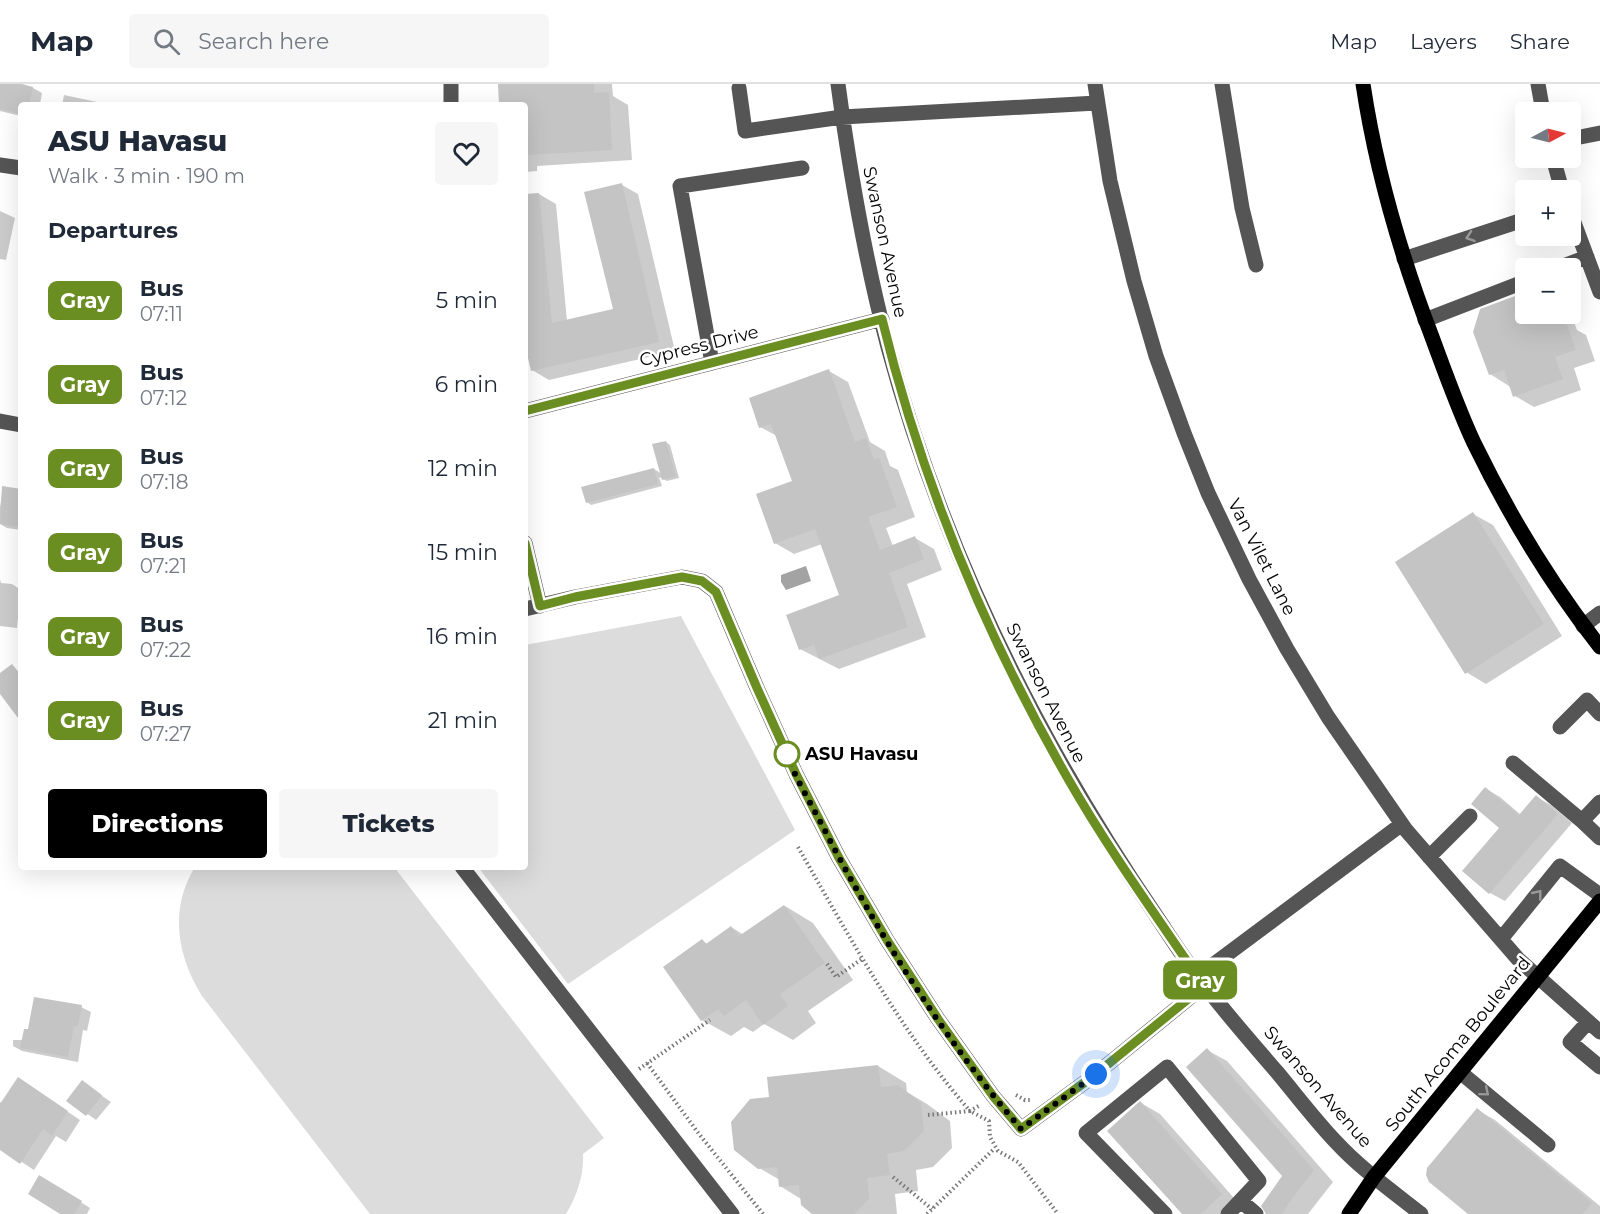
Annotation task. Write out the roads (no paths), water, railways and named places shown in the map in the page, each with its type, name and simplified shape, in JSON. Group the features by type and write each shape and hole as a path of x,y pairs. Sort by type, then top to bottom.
{"main road":[{"path":"1363,84 1381,176 1404,259 1425,320 1473,441 1511,513 1564,599 1600,647"},
{"name":"South Acoma Boulevard","path":"1348,1214 1374,1177 1600,901"}],"street":[{"path":"451,84 451,102"},
{"name":"Swanson Avenue","path":"838,84 849,166 867,257 915,437 946,525 982,611 1022,695 1067,777 1115,856 1201,981 1336,1143 1421,1214"},
{"name":"Van Vilet Lane","path":"1095,84 1110,182 1134,281 1174,407 1211,500 1249,579 1287,649 1332,723 1402,824 1518,959 1594,1027"},
{"path":"1222,84 1242,208 1256,264"},
{"path":"1538,84 1542,102"},
{"path":"739,88 745,131 842,117 1097,103"},
{"path":"1581,137 1600,133"},
{"path":"0,165 18,168"},
{"path":"712,363 680,186 802,168"},
{"path":"1404,259 1515,223"},
{"path":"1581,241 1600,292"},
{"path":"1581,259 1587,257"},
{"path":"1425,320 1515,285"},
{"name":"Cypress Drive","path":"528,410 882,319"},
{"path":"0,421 18,424"},
{"path":"528,567 533,607 682,577 702,581 716,592 796,774 839,858 893,950 938,1019 993,1096 1021,1129 1096,1074 1201,981 1402,824"},
{"path":"1583,626 1600,613"},
{"path":"1560,727 1587,700 1600,714"},
{"path":"1513,763 1600,838"},
{"path":"1582,821 1600,802"},
{"path":"1429,857 1470,816"},
{"path":"1501,939 1560,866 1600,895"},
{"path":"464,870 732,1214"},
{"path":"1594,1027 1570,1042 1600,1067"},
{"path":"1165,1214 1086,1133 1167,1067 1259,1181 1228,1214"},
{"path":"1460,1072 1548,1145"},
{"path":"1241,1201 1256,1214"}],"place":[{"name":"ASU Havasu","path":"787,754"}]}
